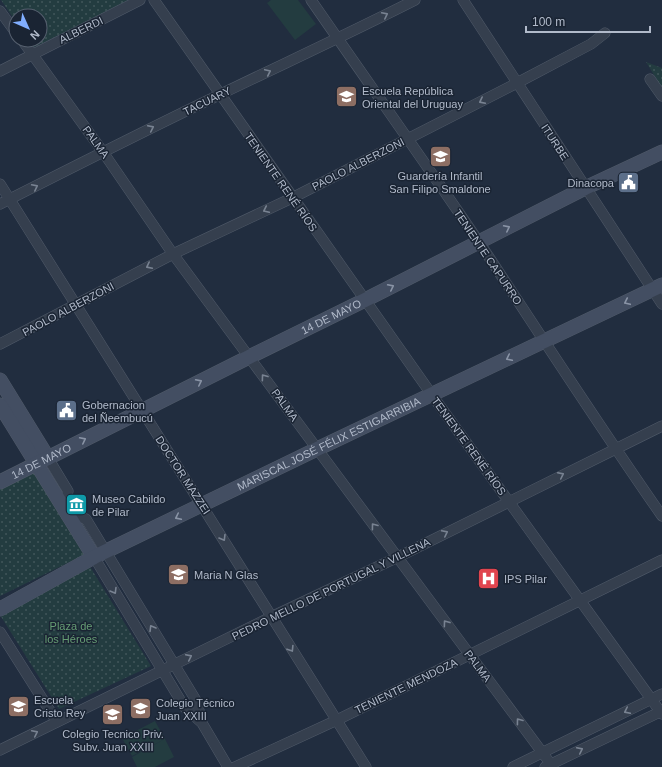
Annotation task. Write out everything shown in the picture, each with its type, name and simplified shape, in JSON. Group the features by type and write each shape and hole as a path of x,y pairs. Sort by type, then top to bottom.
{"main road":[{"name":"14 DE MAYO","path":"0,482 365,300 585,188 662,152"},
{"name":"MARISCAL JOSÉ FÉLIX ESTIGARRIBIA","path":"0,610 106,551 657,288"},
{"path":"0,380 94,557"},
{"path":"0,405 42,461"}],"street":[{"name":"ALBERDI","path":"0,71 140,0"},
{"name":"TENIENTE RENÉ RÍOS","path":"154,0 432,395 661,712"},
{"name":"TENIENTE CAPURRO","path":"311,0 479,242 615,449 662,516"},
{"name":"TACUARY","path":"0,204 220,94 338,39 415,0"},
{"name":"ITURBE","path":"463,0 585,188 657,288 662,304"},
{"path":"0,11 8,22"},
{"name":"PAOLO ALBERZONI","path":"0,344 174,254 292,198 517,84 591,44 605,33"},
{"name":"PALMA","path":"28,48 174,254 543,752 550,766"},
{"path":"650,79 662,96"},
{"name":"DOCTOR MAZZEI","path":"0,184 203,505 271,617 366,767"},
{"name":"PEDRO MELLO DE PORTUGAL Y VILLENA","path":"0,750 271,617 398,557 662,426"},
{"path":"42,461 68,491 66,501 76,516 86,519 106,551 197,702 202,724"},
{"path":"94,557 185,708 202,724 228,767"},
{"name":"TENIENTE MENDOZA","path":"235,767 336,720 662,560"},
{"path":"0,632 57,722"},
{"path":"513,767 662,694"},
{"path":"550,766 661,712"}],"green space":[{"path":"1,0 129,0 48,40 48,8 8,8 8,10"},
{"path":"271,0 298,0 316,24 295,40 267,3"},
{"path":"646,62 662,68 662,88"},
{"path":"31,468 84,555 0,596 0,484"},
{"name":"Plaza de los Héroes","path":"89,565 151,666 59,709 0,615"},
{"path":"155,721 165,739 132,756 122,738"},
{"path":"165,739 174,757 155,767 137,767 132,757"}],"place":[{"name":"Escuela República Oriental del Uruguay","path":"346,97"},
{"name":"Guardería Infantil San Filipo Smaldone","path":"440,156"},
{"name":"Dinacopa","path":"629,183"},
{"name":"Gobernacion del Ñeembucú","path":"67,411"},
{"name":"Museo Cabildo de Pilar","path":"77,505"},
{"name":"Maria N Glas","path":"178,575"},
{"name":"IPS Pilar","path":"488,579"},
{"name":"Escuela Cristo Rey","path":"18,706"},
{"name":"Colegio Técnico Juan XXIII","path":"140,709"},
{"name":"Colegio Tecnico Priv. Subv. Juan XXIII","path":"113,714"}]}
